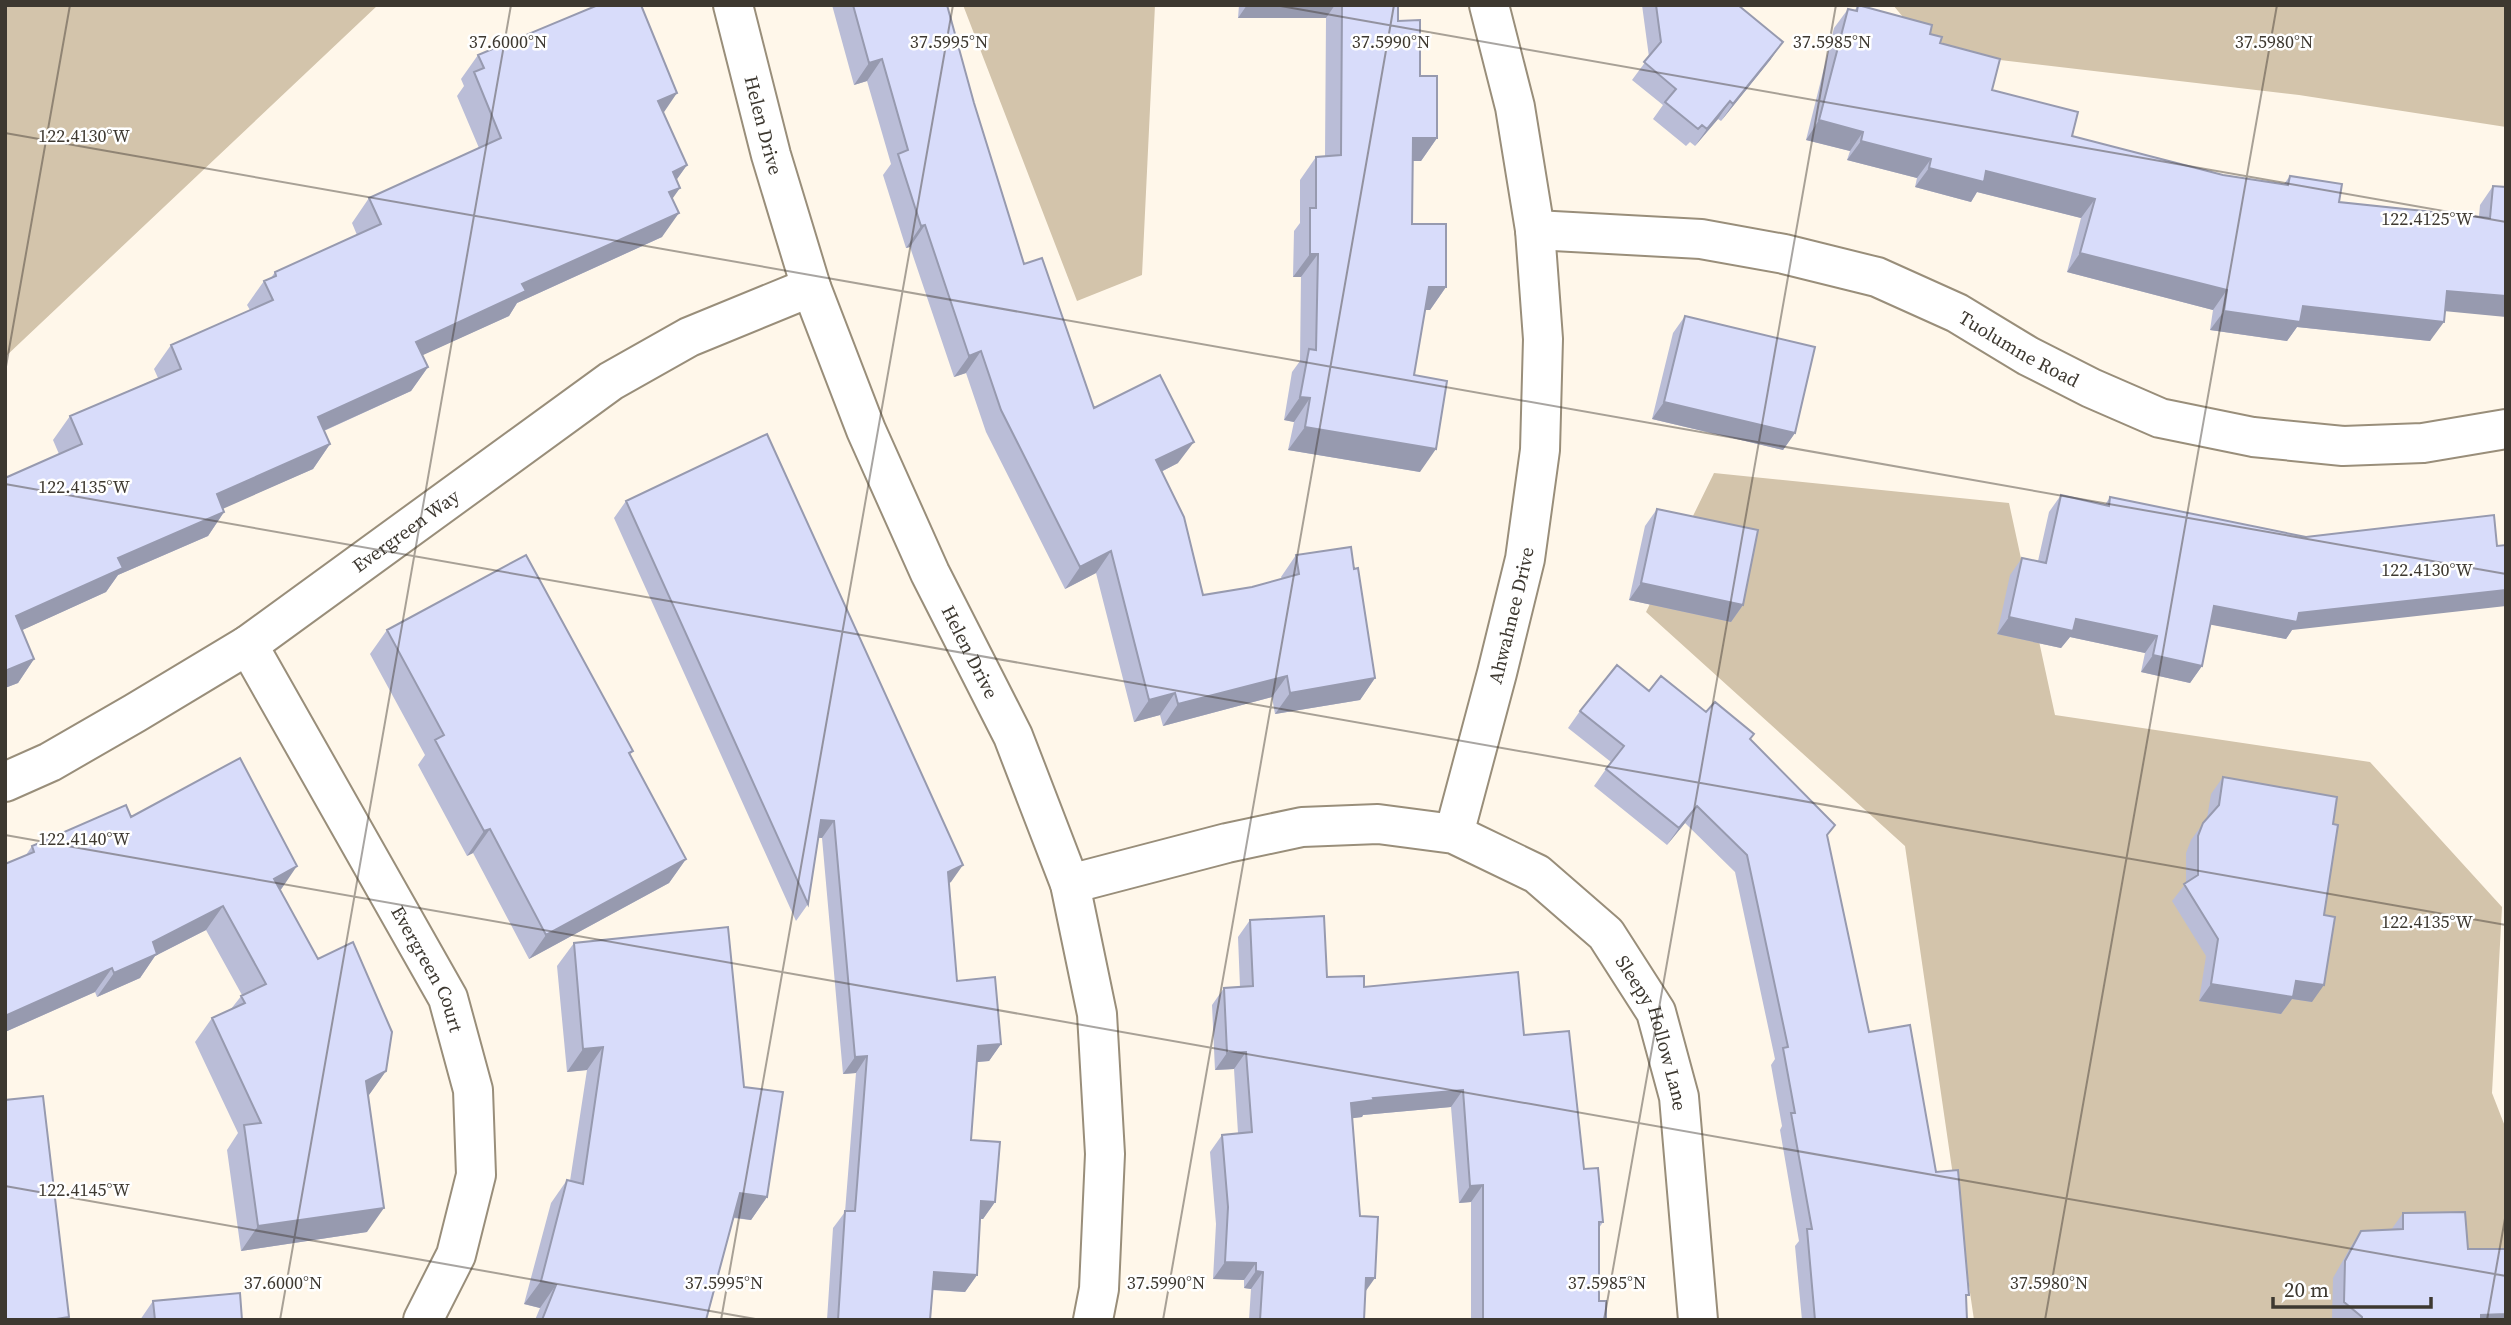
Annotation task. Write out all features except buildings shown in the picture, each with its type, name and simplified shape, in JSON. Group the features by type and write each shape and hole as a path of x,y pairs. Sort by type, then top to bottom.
{"street":[{"name":"Helen Drive","path":"733,5 771,155 811,288 866,430 930,573 1013,736 1070,884 1097,1014 1105,1154 1099,1289 1093,1320"},
{"name":"Ahwahnee Drive","path":"1454,834 1525,559 1540,450 1543,338 1535,230 1515,107 1489,5"},
{"name":"Tuolumne Road","path":"1535,230 1701,239 1784,254 1877,277 1957,313 2028,356 2160,418 2240,434 2343,446 2423,443 2506,429"},
{"name":"Evergreen Way","path":"5,782 50,762 248,645 611,381 690,337 811,288"},
{"name":"Evergreen Court","path":"248,645 448,998 473,1090 476,1175 456,1255 423,1320"},
{"path":"1070,884 1227,843 1302,827 1378,824 1454,834"},
{"name":"Sleepy Hollow Lane","path":"1454,834 1537,874 1606,934 1656,1012 1679,1097 1698,1320"}],"shaded area":[{"path":"5,5 378,5 5,357"},
{"path":"963,5 1155,5 1142,275 1077,301"},
{"path":"1893,5 2506,5 2506,127 2299,95 1932,52"},
{"path":"1714,473 2009,503 2055,715 2370,762 2502,907 2492,1093 2506,1129 2506,1320 1974,1320 1905,846 1646,612"}]}
